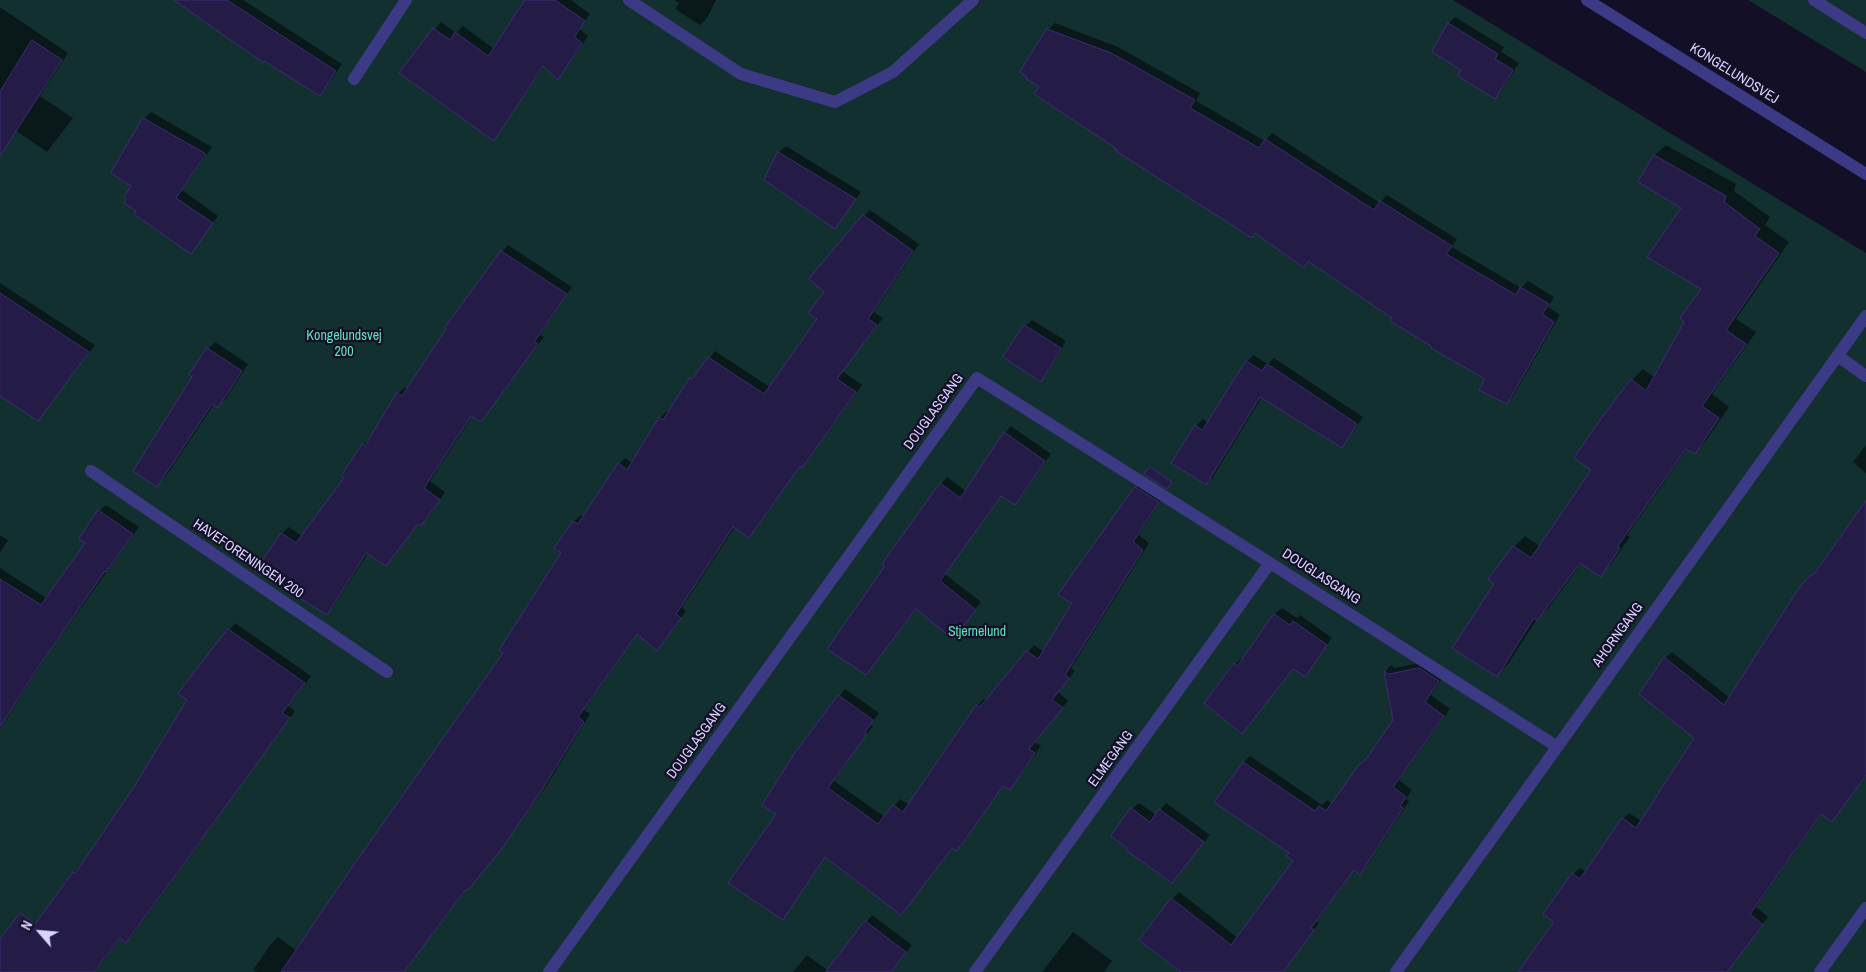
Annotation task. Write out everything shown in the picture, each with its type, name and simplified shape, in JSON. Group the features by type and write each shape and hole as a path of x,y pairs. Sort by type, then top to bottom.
{"street":[{"path":"354,79 406,0"},
{"path":"629,0 741,74 835,102 893,72 973,0"},
{"name":"KONGELUNDSVEJ","path":"1587,0 1866,174"},
{"path":"1819,1 1866,33"},
{"name":"AHORNGANG","path":"1396,972 1556,746 1866,316"},
{"path":"1838,356 1866,376"},
{"name":"DOUGLASGANG","path":"549,972 976,378 1270,562 1556,746"},
{"name":"HAVEFORENINGEN 200","path":"91,471 388,672"},
{"name":"ELMEGANG","path":"975,972 1270,562"},
{"path":"1820,972 1866,908"}],"green space":[{"path":"0,0 1453,0 1866,253 1866,972 0,972"},
{"path":"1748,0 1866,0 1866,72"}],"building":[{"path":"174,0 227,0 336,71 320,96 263,62"},
{"path":"525,0 555,0 585,21 574,37 582,43 558,80 543,66 494,141 399,73 433,28 450,40 455,32 488,56"},
{"path":"1448,23 1498,54 1495,59 1513,70 1495,99 1458,76 1461,70 1432,52"},
{"path":"1047,29 1111,53 1195,100 1190,108 1259,148 1265,139 1374,210 1380,201 1452,246 1446,254 1516,295 1520,287 1549,304 1542,314 1554,322 1507,404 1479,390 1485,379 1431,348 1431,346 1390,321 1392,318 1308,261 1304,268 1255,233 1252,238 1116,151 1117,149 1034,94 1039,86 1026,79 1027,77 1020,72"},
{"path":"32,40 62,60 0,156 0,92"},
{"path":"143,118 206,154 176,198 213,223 191,254 134,214 136,211 124,203 126,199 124,197 131,186 111,173"},
{"path":"778,152 856,199 835,229 764,180"},
{"path":"1654,155 1726,196 1724,202 1760,229 1755,236 1779,253 1726,330 1746,344 1702,406 1719,418 1695,454 1686,449 1617,547 1620,548 1601,577 1580,563 1537,621 1534,618 1497,677 1452,648 1494,584 1488,579 1513,546 1531,558 1591,470 1574,458 1631,379 1646,391 1684,322 1680,318 1701,289 1647,257 1681,208 1638,182"},
{"path":"863,215 913,251 868,319 877,325 837,379 856,392 749,538 733,527 676,614 681,618 657,651 637,634 578,717 584,722 540,793 500,851 468,890 466,889 404,972 281,972 503,653 499,650 561,553 554,548 573,521 578,524 618,463 627,470 659,417 663,420 690,377 692,379 708,357 764,394 817,319 808,313 824,292 809,279"},
{"path":"501,251 567,294 534,342 538,344 481,422 471,416 424,488 440,500 421,526 418,524 386,566 366,553 327,615 255,571 281,533 296,543 344,478 341,476 362,444 365,446 397,392 402,396 445,328"},
{"path":"0,293 89,352 38,421 0,396"},
{"path":"1024,325 1061,348 1041,382 1003,357"},
{"path":"207,348 242,371 218,408 212,404 157,487 133,471 192,377 189,375"},
{"path":"1246,361 1262,371 1267,364 1357,424 1342,448 1260,397 1206,485 1171,463 1195,425 1202,430"},
{"path":"1004,432 1045,461 1015,505 1001,496 940,581 976,610 953,639 916,609 866,675 827,649 885,566 882,564 940,483 960,498"},
{"path":"1150,467 1172,482 1167,489 1144,474"},
{"path":"1135,487 1159,502 1133,542 1143,550 1065,675 1069,678 1052,700 1063,708 1029,749 1035,753 1010,790 1003,786 957,851 952,848 901,915 825,857 783,920 728,883 776,814 762,805 794,754 838,695 873,720 865,732 867,734 828,788 878,824 893,805 903,812 976,705 980,707 1026,651 1038,659 1072,603 1058,595"},
{"path":"1866,501 1866,775 1832,822 1821,814 1750,914 1763,925 1727,972 1518,972 1554,922 1543,914 1572,873 1580,879 1622,818 1636,828 1694,738 1639,694 1664,657 1724,705 1797,591 1811,574 1813,575"},
{"path":"98,510 133,534 41,663 0,727 0,579 41,605 85,543 79,539"},
{"path":"1274,614 1290,625 1293,621 1327,645 1305,677 1293,669 1242,734 1204,703 1234,663 1237,666"},
{"path":"228,629 305,683 282,713 290,718 126,943 120,938 94,972 0,972 0,939 20,913 35,924 73,872 75,874 134,787 187,700 178,694"},
{"path":"1419,668 1439,681 1425,702 1444,716 1393,787 1406,797 1400,806 1403,808 1360,875 1354,870 1311,928 1314,930 1283,972 1181,972 1139,940 1171,898 1231,945 1293,861 1286,856 1289,853 1214,802 1243,762 1315,811 1319,806 1326,811 1358,766 1367,758 1393,720 1384,671 1388,674"},
{"path":"1131,808 1150,822 1159,809 1204,842 1172,883 1126,850 1127,848 1111,836"},
{"path":"865,921 906,952 891,972 826,972"}],"park label":[{"name":"Kongelundsvej 200","path":"344,344"},
{"name":"Stjernelund","path":"977,632"}]}
